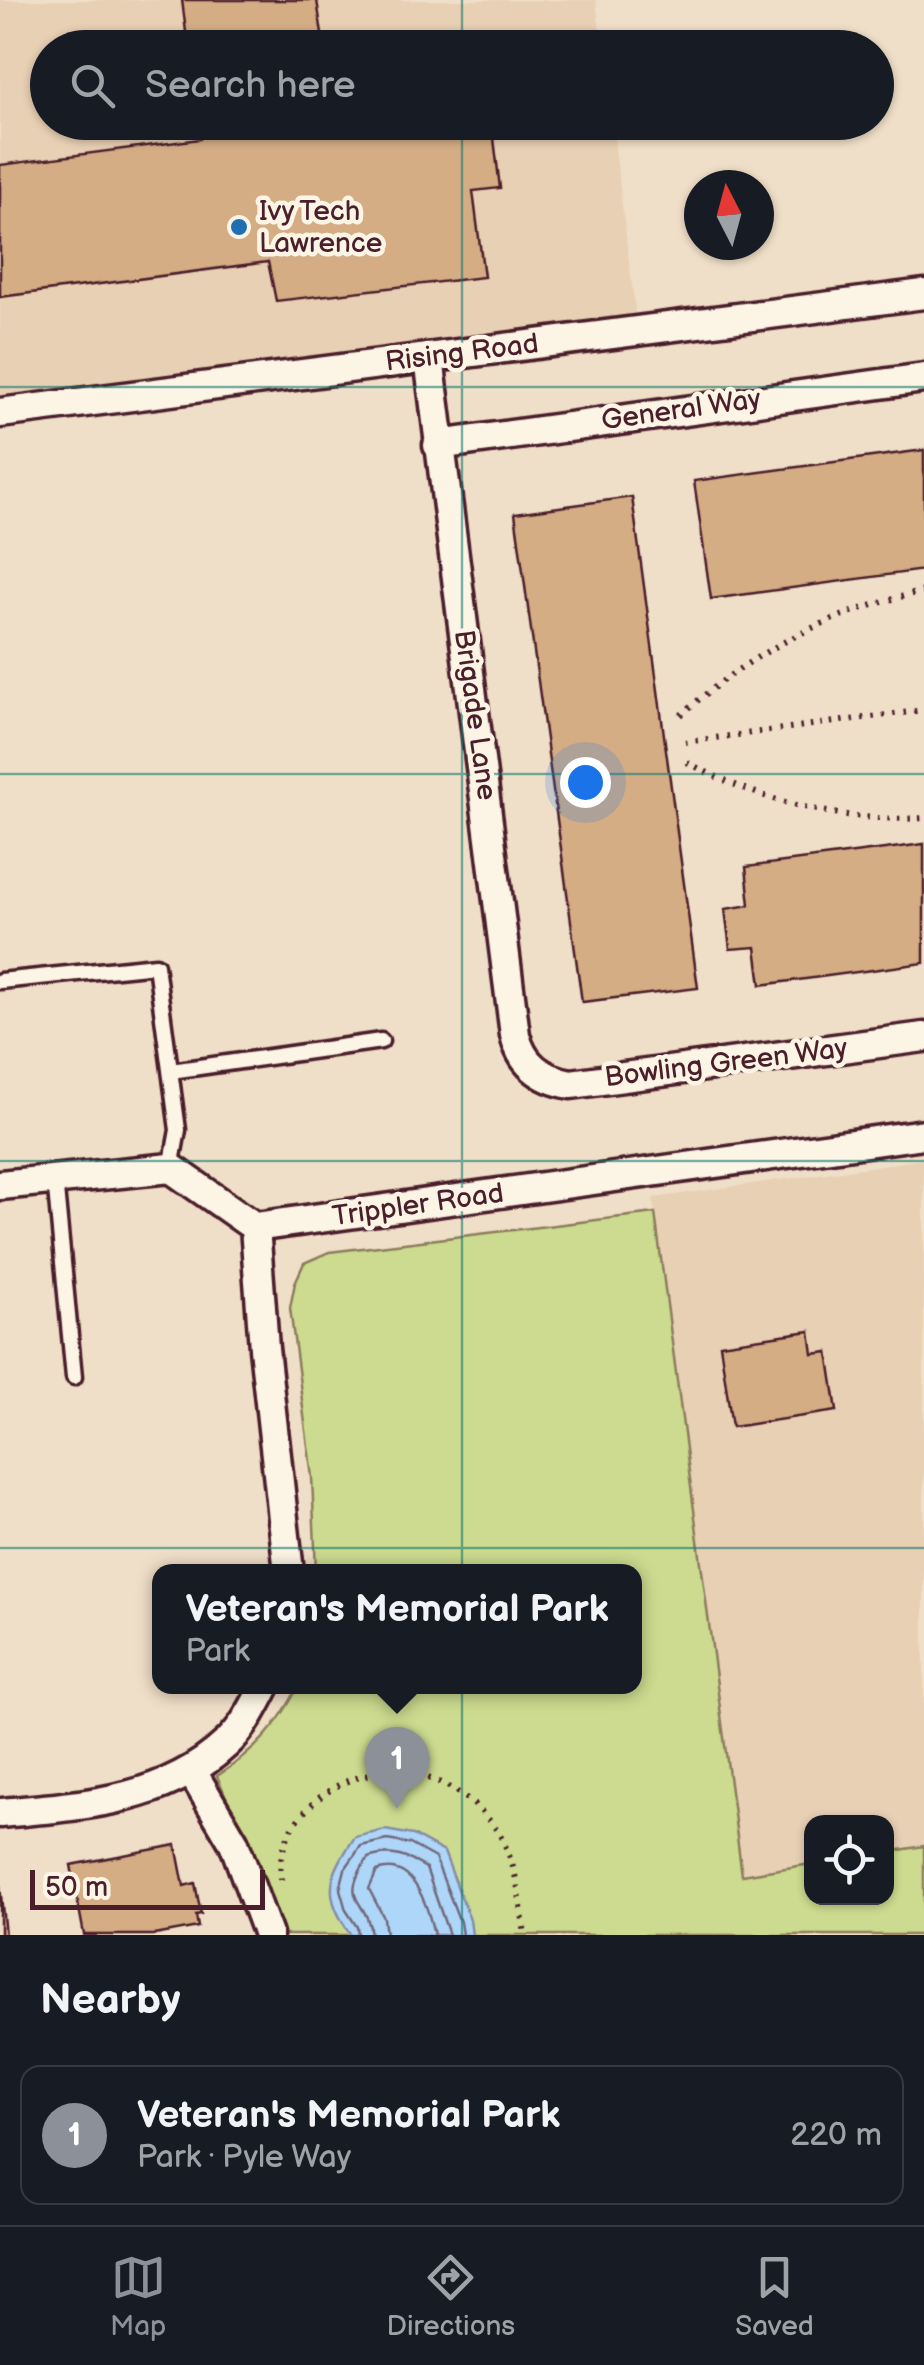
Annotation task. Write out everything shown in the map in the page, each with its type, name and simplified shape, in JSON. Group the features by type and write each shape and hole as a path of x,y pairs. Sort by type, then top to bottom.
{"street":[{"name":"Rising Road","path":"0,413 924,294"},
{"name":"Brigade Lane","path":"429,358 516,1042 533,1068"},
{"name":"General Way","path":"438,445 924,378"},
{"name":"Bowling Green Way","path":"533,1068 551,1081 571,1084 924,1037"},
{"name":"Trippler Road","path":"255,1227 924,1134"},
{"path":"0,1185 170,1168 255,1227 288,1564"},
{"path":"0,1813 84,1806 134,1796 191,1770 226,1744 246,1721 261,1694"},
{"path":"191,1770 234,1842 268,1935"}],"lane":[{"path":"0,981 156,964 178,1130 170,1168"},
{"path":"170,1072 382,1041"},
{"path":"54,1180 74,1377"}],"path":[{"path":"681,715 745,663 808,628 848,611 924,591"},
{"path":"684,742 924,710"},
{"path":"687,762 758,794 794,804 860,818 924,818"},
{"path":"281,1885 284,1845 314,1802 338,1784 378,1771 408,1773 440,1782 472,1802 496,1828 517,1882 524,1935"}],"shaded area":[{"path":"0,0 596,0 600,30 30,30 30,140 614,140 636,317 0,398"},
{"path":"924,1159 924,1846 894,1851 894,1815 804,1815 804,1865 742,1876 653,1198"}],"green space":[{"path":"655,1213 742,1875 804,1865 804,1905 894,1905 894,1851 924,1846 924,1935 276,1935 245,1841 217,1776 264,1737 294,1694 642,1694 642,1564 316,1564 312,1477 290,1308 304,1263 329,1252"}],"water":[{"path":"385,1830 413,1835 444,1852 472,1935 351,1935 332,1897 334,1875 355,1837"}],"building":[{"path":"182,0 317,0 321,30 186,30"},
{"name":"Ivy Tech Lawrence","path":"192,140 494,140 500,188 473,191 484,277 276,301 268,262 0,297 0,165"},
{"path":"924,450 924,570 711,599 694,481"},
{"path":"632,497 698,988 582,1002 515,513"},
{"path":"924,844 924,963 761,985 756,947 730,949 725,909 750,905 746,867"},
{"path":"810,1331 813,1354 828,1352 837,1411 732,1427 720,1344"},
{"path":"176,1845 184,1886 195,1883 201,1914 196,1915 198,1927 155,1935 84,1935 71,1865"},
{"path":"0,1885 5,1935 0,1935"}],"place":[{"name":"Ivy Tech Lawrence","path":"239,227"},
{"name":"Veteran's Memorial Park","path":"397,1809"}]}
